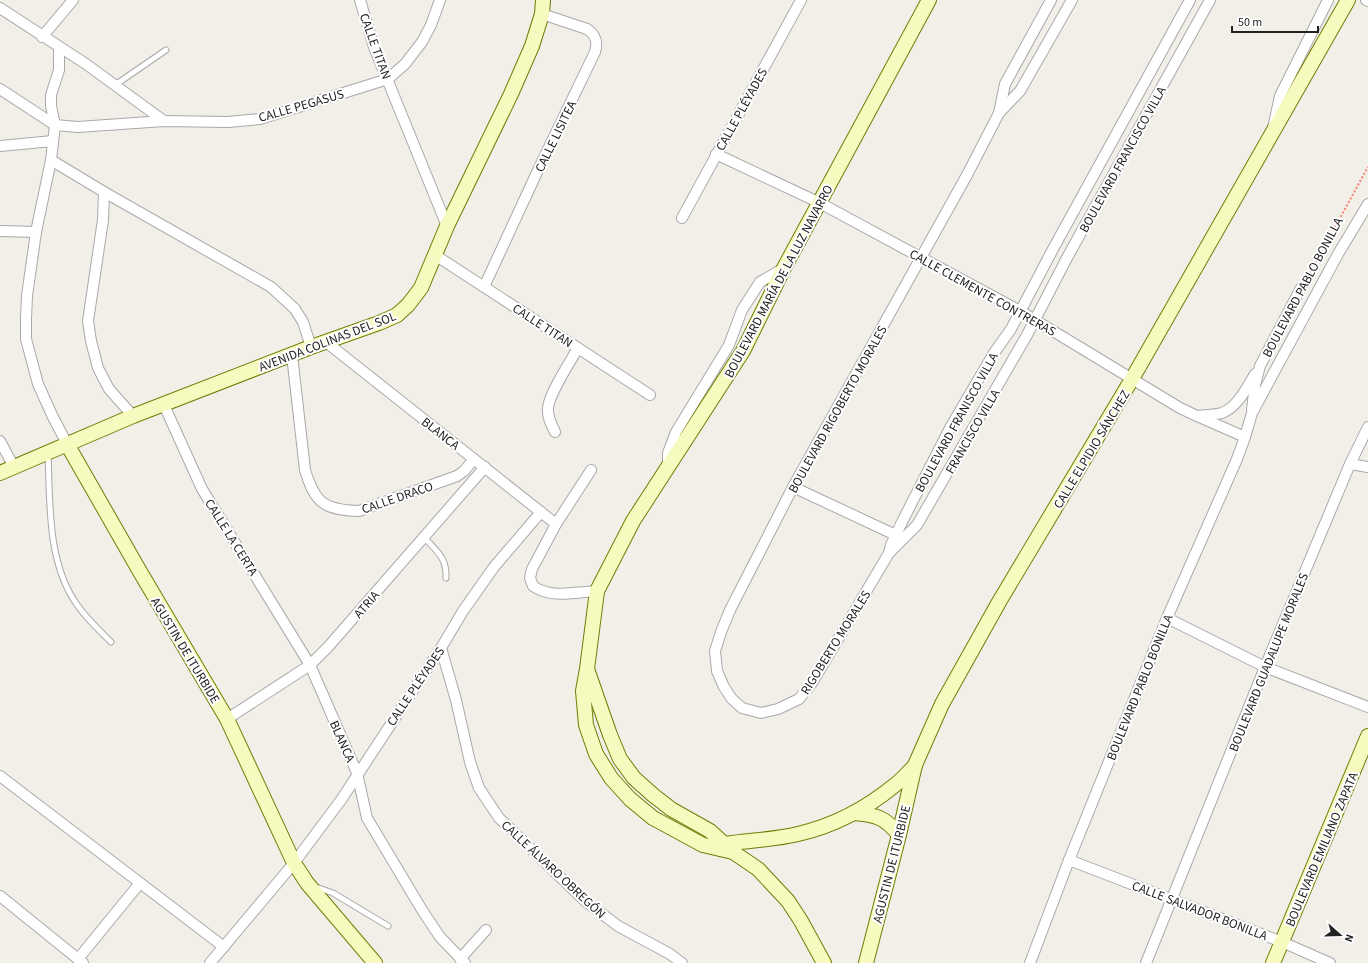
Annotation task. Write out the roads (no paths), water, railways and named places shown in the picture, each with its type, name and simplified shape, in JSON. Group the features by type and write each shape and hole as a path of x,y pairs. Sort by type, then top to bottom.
{"street":[{"path":"42,36 73,0"},
{"name":"CALLE TITAN","path":"360,0 374,47 447,226"},
{"path":"388,80 405,64 422,42 431,25 440,0"},
{"name":"AVENIDA COLINAS DEL SOL","path":"0,473 134,416 397,315 408,305 421,288 447,226 511,94 532,46 542,14 544,0"},
{"name":"CALLE PLÉYADES","path":"682,218 801,0"},
{"name":"BOULEVARD MARÍA DE LA LUZ NAVARRO","path":"726,848 703,845 653,818 630,799 611,778 596,754 586,725 583,690 597,591 633,521 743,351 784,268 930,0"},
{"name":"BOULEVARD RIGOBERTO MORALES","path":"742,708 732,699 724,687 717,671 715,651 730,610 793,487 967,175 999,113 1005,84 1051,0"},
{"name":"BOULEVARD RIGOBERTO MORALES","path":"999,113 1020,91 1072,0"},
{"name":"BOULEVARD FRANCISCO VILLA","path":"1020,311 1190,0"},
{"name":"BOULEVARD FRANCISCO VILLA","path":"1035,320 1068,256 1210,0"},
{"name":"CALLE ELPIDIO SÁNCHEZ","path":"1272,135 1274,116 1280,96 1328,0"},
{"name":"CALLE ELPIDIO SÁNCHEZ","path":"915,765 942,704 1000,602 1132,379 1348,0"},
{"path":"0,8 59,48 86,64 164,121"},
{"name":"CALLE LISITEA","path":"484,288 597,46 593,33 587,29 542,14"},
{"path":"59,48 59,70 51,95 51,106 55,125 51,160 36,232 27,296 26,339 38,384 67,444"},
{"name":"CALLE PEGASUS","path":"55,125 78,127 164,121 228,122 260,119 388,80"},
{"path":"0,89 55,125"},
{"path":"0,146 53,141"},
{"name":"CALLE CLEMENTE CONTRERAS","path":"716,154 820,203 1020,311 1180,408 1245,437"},
{"path":"51,160 104,197 271,287 295,309 303,322 311,347"},
{"path":"104,197 103,220 88,321 91,341 98,368 109,389 134,416"},
{"name":"BOULEVARD PABLO BONILLA","path":"1252,413 1332,266 1368,204"},
{"path":"0,231 36,232"},
{"path":"1053,249 1068,256"},
{"name":"CALLE TITAN","path":"435,255 650,395"},
{"path":"668,469 668,452 676,432 729,345 742,310 760,282 784,268"},
{"name":"BOULEVARD PABLO BONILLA","path":"1030,963 1167,618 1237,458 1252,413 1255,385 1260,366 1301,288"},
{"name":"BOULEVARD FRANISCO VILLA","path":"900,537 950,428 1020,311"},
{"name":"FRANCISCO VILLA","path":"900,537 917,525 1035,320"},
{"name":"BLANCA","path":"326,342 556,524"},
{"path":"554,432 549,420 548,408 550,397 578,348"},
{"name":"CALLE DRACO","path":"292,355 305,470 310,485 318,500 334,508 347,511 359,511 457,476 464,471 474,458"},
{"path":"1196,416 1223,412 1231,408 1239,400 1260,366"},
{"name":"CALLE LA CERTA","path":"164,405 202,489 310,665"},
{"name":"BOULEVARD GUADALUPE MORALES","path":"1146,963 1265,667 1350,464 1368,427"},
{"path":"0,441 14,467"},
{"name":"AGUSTIN DE ITURBIDE","path":"67,444 227,719 294,863 307,883 375,963"},
{"path":"1350,464 1368,467"},
{"name":"ATRIA","path":"227,719 310,665 328,647 485,467"},
{"path":"591,470 556,524 532,569 530,578 533,586 544,592 559,594 597,591"},
{"path":"793,487 900,537"},
{"name":"CALLE PLÉYADES","path":"210,963 294,863 341,800 357,773 441,648 463,611 494,567 540,512"},
{"name":"RIGOBERTO MORALES","path":"742,708 761,713 778,709 799,699 812,683 828,658 889,553 900,537"},
{"path":"1167,618 1265,667 1368,707"},
{"name":"CALLE ÁLVARO OBREGÓN","path":"441,648 456,700 470,762 479,788 499,818 585,901 618,926 670,954 682,963"},
{"name":"BLANCA","path":"310,665 357,773 367,818 422,910 440,937 462,961"},
{"name":"BOULEVARD MARÍA DE LA LUZ NAVARRO","path":"587,669 620,759 634,778 671,809 710,831 726,848 758,869 788,901 824,963"},
{"name":"BOULEVARD EMILIANO ZAPATA","path":"1273,963 1368,736"},
{"path":"726,848 798,834 854,813 896,785 915,765"},
{"name":"AGUSTIN DE ITURBIDE","path":"866,963 899,835 915,765"},
{"path":"0,776 224,947"},
{"path":"854,813 868,814 882,819 891,824 899,835"},
{"name":"CALLE SALVADOR BONILLA","path":"1070,860 1172,898 1330,963"},
{"path":"0,896 80,961 140,883"},
{"path":"462,961 486,930"}],"lane":[{"path":"115,85 166,50"},
{"path":"48,453 52,534 62,577 78,606 111,642"},
{"path":"424,537 443,560 446,568 446,578"},
{"path":"307,883 333,893 388,926"}]}
